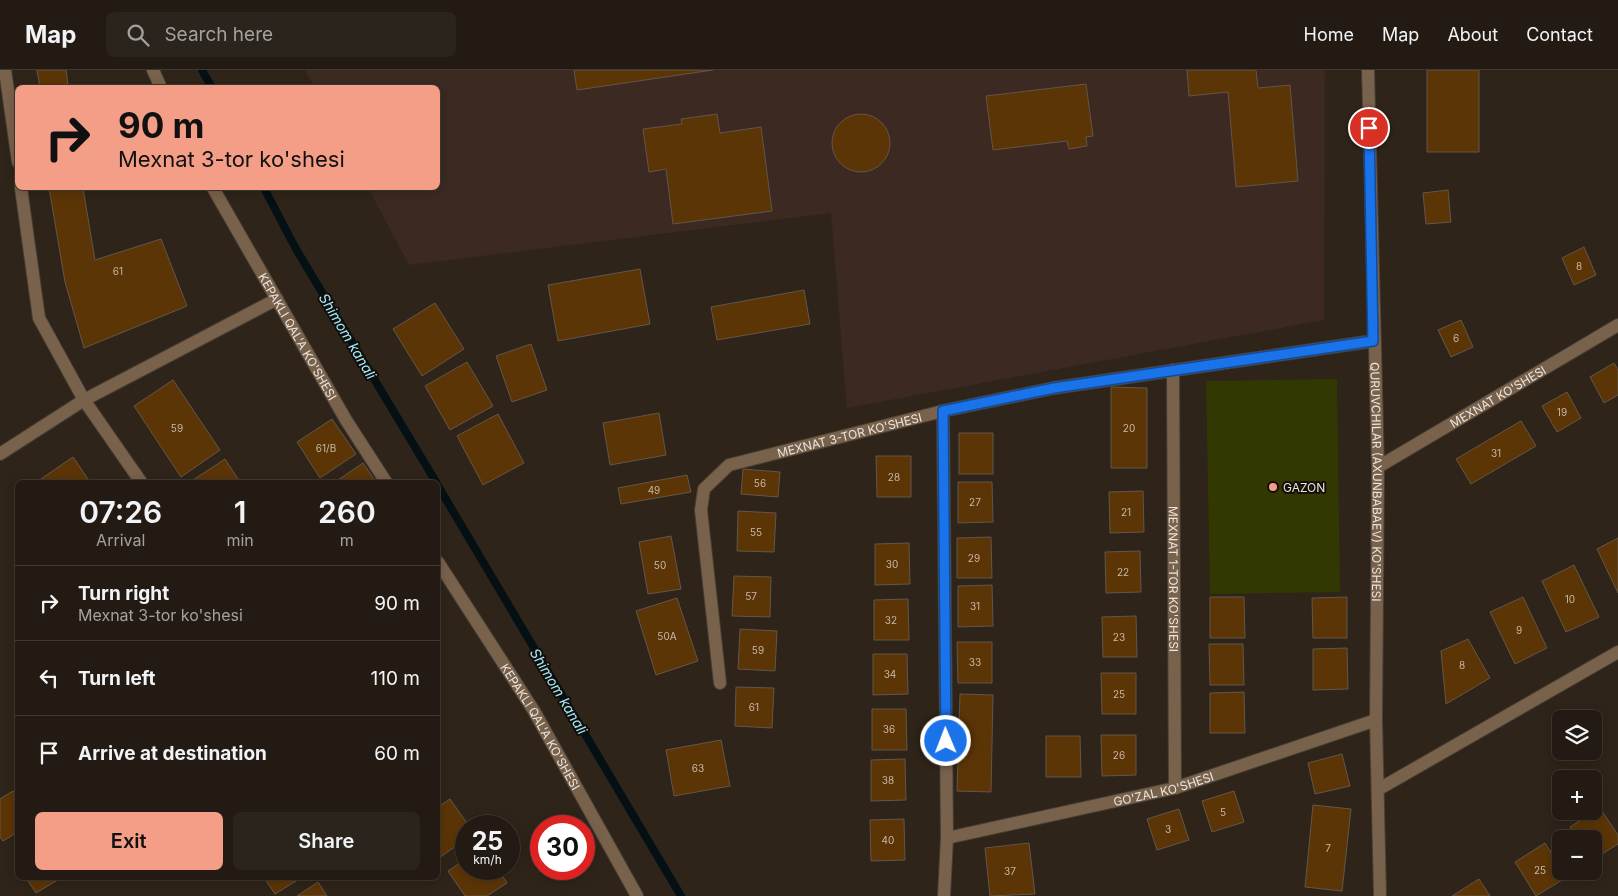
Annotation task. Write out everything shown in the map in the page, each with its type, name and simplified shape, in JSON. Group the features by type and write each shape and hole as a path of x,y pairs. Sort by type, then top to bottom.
{"street":[{"path":"5,70 15,141"},
{"path":"153,70 160,85"},
{"name":"QURUVCHILAR (AXUNBABAEV) KO'SHESI","path":"1368,70 1373,341 1378,467 1376,720 1380,896"},
{"path":"21,190 39,318 84,400 140,480"},
{"name":"KEPAKLI QAL'A KO'SHESI","path":"214,190 346,420 385,480"},
{"path":"0,454 84,400 276,299"},
{"name":"MEXNAT KO'SHESI","path":"1378,467 1618,325"},
{"name":"MEXNAT 3-TOR KO'SHESI","path":"720,683 701,510 704,489 729,465 943,411 1054,388 1373,341"},
{"name":"MEXNAT 1-TOR KO'SHESI","path":"1174,370 1175,788"},
{"path":"943,411 947,838 944,896"},
{"name":"KEPAKLI QAL'A KO'SHESI","path":"440,565 534,711 637,896"},
{"path":"1379,789 1618,652"},
{"name":"GO'ZAL KO'SHESI","path":"947,838 1175,788 1376,720"}],"shaded area":[{"path":"305,70 1325,70 1324,320 847,408 831,213 409,265 369,190 440,190 440,85 313,85"}],"green space":[{"name":"GAZON","path":"1337,379 1340,592 1210,594 1206,381"}],"building":[{"path":"37,70 66,70 68,84 40,85"},
{"path":"574,70 713,70 577,90"},
{"path":"1187,70 1256,70 1258,88 1290,85 1298,181 1236,187 1228,92 1189,96"},
{"path":"1427,70 1479,70 1479,152 1427,152"},
{"path":"1086,84 1093,136 1086,137 1087,146 1069,149 1067,141 993,150 986,96"},
{"path":"717,114 720,133 761,127 772,211 673,224 666,169 649,172 643,129 682,124 681,119"},
{"path":"855,114 867,114 882,122 890,137 890,149 882,164 867,172 855,172 840,164 832,149 832,137 840,122"},
{"path":"49,190 83,190 95,260 161,239 187,306 84,348 65,282"},
{"path":"1448,190 1451,222 1426,224 1423,193"},
{"path":"1584,247 1596,275 1574,285 1562,258"},
{"path":"640,269 650,324 558,341 548,285"},
{"path":"804,290 810,324 717,340 711,307"},
{"path":"435,303 464,349 422,376 393,329"},
{"path":"1461,320 1473,347 1451,357 1438,330"},
{"path":"531,344 547,390 512,402 496,356"},
{"path":"467,362 493,406 450,430 425,386"},
{"path":"1614,363 1618,370 1618,395 1604,403 1590,377"},
{"path":"173,380 220,450 181,477 134,406"},
{"path":"1111,387 1147,388 1147,468 1111,468"},
{"path":"1567,392 1581,418 1557,432 1542,406"},
{"path":"659,413 666,455 610,465 603,423"},
{"path":"498,414 524,463 483,485 457,436"},
{"path":"332,419 356,454 320,478 297,442"},
{"path":"1521,421 1536,446 1471,484 1456,459"},
{"path":"959,433 993,433 993,474 959,474"},
{"path":"876,456 911,456 911,497 877,497"},
{"path":"73,457 89,480 39,480"},
{"path":"225,459 239,480 193,480"},
{"path":"363,463 375,480 338,480"},
{"path":"743,469 780,472 778,497 741,494"},
{"path":"687,475 691,492 621,504 618,488"},
{"path":"958,482 992,482 993,522 958,523"},
{"path":"1143,491 1144,532 1110,533 1109,492"},
{"path":"738,511 776,513 774,552 737,551"},
{"path":"671,536 681,589 648,594 639,542"},
{"path":"991,537 992,578 957,578 957,538"},
{"path":"1618,538 1618,593 1597,549"},
{"path":"909,543 910,584 875,585 875,544"},
{"path":"1140,551 1141,592 1106,593 1105,552"},
{"path":"1574,565 1599,617 1566,632 1542,581"},
{"path":"734,576 771,577 770,617 732,616"},
{"path":"992,585 993,626 958,627 958,586"},
{"path":"1210,597 1244,597 1245,638 1210,638"},
{"path":"1347,597 1347,638 1313,638 1312,598"},
{"path":"1523,597 1547,648 1515,664 1490,612"},
{"path":"677,598 698,661 656,675 636,611"},
{"path":"908,599 909,640 874,640 874,600"},
{"path":"1136,616 1137,657 1103,657 1102,617"},
{"path":"740,629 777,631 775,671 738,669"},
{"path":"1468,639 1490,678 1446,704 1441,651"},
{"path":"957,642 992,642 992,683 958,683"},
{"path":"1209,644 1243,644 1244,685 1210,685"},
{"path":"1347,648 1348,689 1313,690 1313,649"},
{"path":"873,654 907,654 908,694 873,695"},
{"path":"1101,673 1136,673 1136,714 1102,714"},
{"path":"736,687 774,688 772,728 735,726"},
{"path":"1244,692 1245,733 1210,733 1210,693"},
{"path":"960,694 993,695 991,792 957,791"},
{"path":"872,709 906,709 907,750 872,750"},
{"path":"1101,735 1136,735 1136,775 1102,776"},
{"path":"1046,736 1080,736 1081,777 1046,777"},
{"path":"721,740 730,786 674,796 666,750"},
{"path":"1342,754 1350,786 1315,794 1308,763"},
{"path":"905,759 906,800 871,801 871,760"},
{"path":"13,791 15,793 15,834 3,841 0,837 0,799"},
{"path":"1234,791 1244,822 1212,832 1202,801"},
{"path":"450,799 461,815 455,815 455,847 440,857 440,806"},
{"path":"1313,805 1351,809 1342,891 1305,887"},
{"path":"1179,809 1189,840 1157,850 1147,819"},
{"path":"1602,811 1618,835 1618,844 1602,854 1602,830 1572,830 1570,827 1581,820 1602,820"},
{"path":"904,819 905,860 871,861 870,820"},
{"path":"1029,843 1035,894 990,896 985,848"},
{"path":"1545,843 1552,854 1552,880 1562,880 1536,896 1515,862"},
{"path":"455,866 455,880 505,880 507,883 487,896 465,896 448,871"},
{"path":"1479,879 1490,896 1452,896"},
{"path":"27,880 58,880 36,893"},
{"path":"265,880 298,880 275,894"},
{"path":"318,882 327,896 297,896"}],"waterway":[{"name":"Shimom kanali","path":"202,70 210,85"},
{"name":"Shimom kanali","path":"265,190 296,249 435,480"},
{"name":"Shimom kanali","path":"440,489 681,896"}],"place":[{"name":"GAZON","path":"1273,487"}],"route":[{"path":"946,741 943,411 1054,388 1373,341 1369,128"}]}
